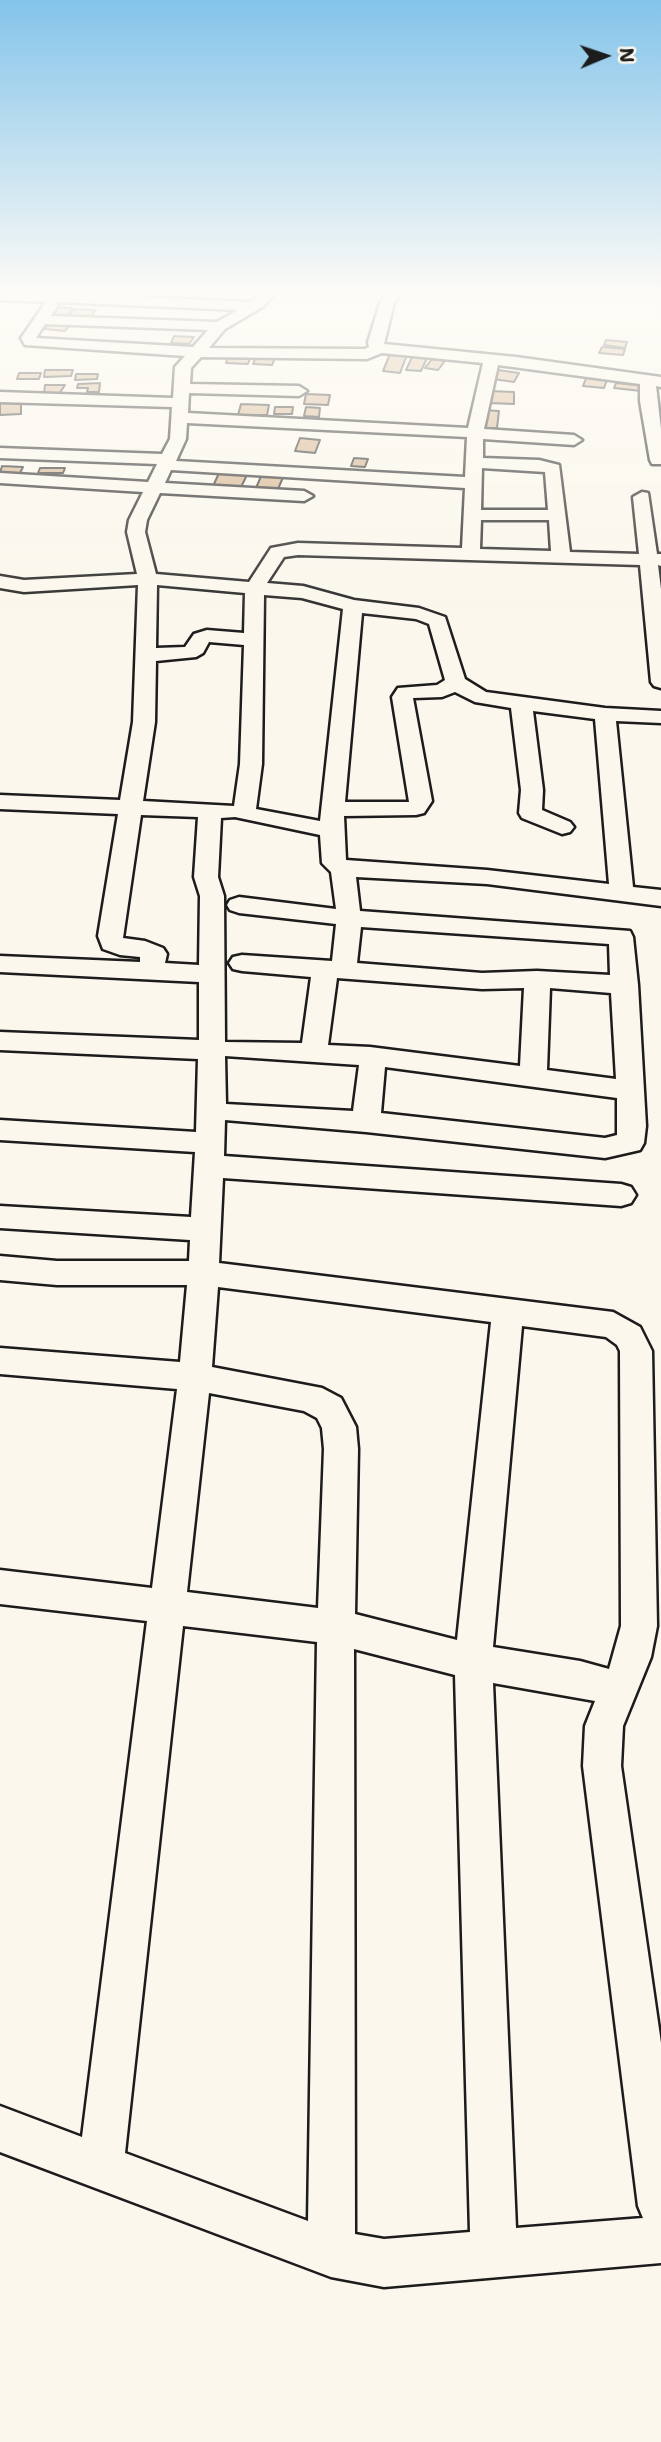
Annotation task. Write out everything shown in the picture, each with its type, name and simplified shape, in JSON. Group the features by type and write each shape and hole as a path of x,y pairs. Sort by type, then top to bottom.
{"street":[{"path":"151,971 154,954 145,949 120,947 112,943 110,936 144,722 148,579 136,532 138,520 178,439 181,409"},
{"path":"238,409 475,434 574,440"},
{"path":"471,555 471,483 475,434 480,409"},
{"path":"649,409 658,460"},
{"path":"0,453 471,483"},
{"path":"473,463 539,465 553,469 561,557"},
{"path":"0,478 151,494 269,512"},
{"path":"151,494 304,496"},
{"path":"642,497 655,560 661,682"},
{"path":"471,515 558,515"},
{"path":"244,814 251,764 255,588 273,557 288,550 655,560"},
{"path":"0,582 48,585 148,579 303,592 353,606 419,614 438,621 456,682 468,692 482,698 605,714 661,717"},
{"path":"353,606 332,819 334,863 343,869 487,877 661,898"},
{"path":"145,655 189,653 195,649 201,638 207,636 255,640"},
{"path":"0,802 210,810 332,819 416,808 421,801 402,697 405,692 442,691 456,682"},
{"path":"522,703 532,790 530,813 562,827"},
{"path":"605,714 622,893"},
{"path":"101,2167 194,1377 204,1273 210,1154 222,1050 211,974 212,896 206,877 210,810"},
{"path":"314,1052 349,918 343,869"},
{"path":"231,1112 366,1122 605,1148 630,1143 632,1126 621,937 349,918 239,905"},
{"path":"242,963 482,981 537,979 625,985"},
{"path":"0,964 211,974"},
{"path":"533,1078 537,979"},
{"path":"0,1041 314,1052 373,1057 628,1090"},
{"path":"366,1122 373,1057"},
{"path":"0,1130 621,1195"},
{"path":"0,1217 206,1229"},
{"path":"0,1268 57,1273 204,1273 612,1325 629,1336 636,1351 639,1626 620,1689 604,1726 602,1766 661,2206"},
{"path":"494,2254 473,1662 508,1311"},
{"path":"0,1361 194,1377 310,1398 329,1408 339,1427 341,1449 336,1627 331,2253"},
{"path":"0,1587 336,1627 473,1662 580,1679 620,1689"},
{"path":"0,2129 331,2253 384,2263 661,2239"}],"building":[{"path":"0,409 21,409 21,414 0,415"},
{"path":"240,409 268,409 267,415 238,415"},
{"path":"275,409 293,409 292,414 274,414"},
{"path":"306,409 320,409 319,417 304,416"},
{"path":"483,410 499,411 497,428 480,428"},
{"path":"300,438 320,440 315,453 295,451"},
{"path":"354,458 368,459 365,467 351,466"},
{"path":"2,466 23,467 20,473 0,473"},
{"path":"40,468 65,468 63,473 38,473"},
{"path":"220,471 248,473 240,489 213,486"},
{"path":"262,474 284,475 278,489 256,488"}]}
